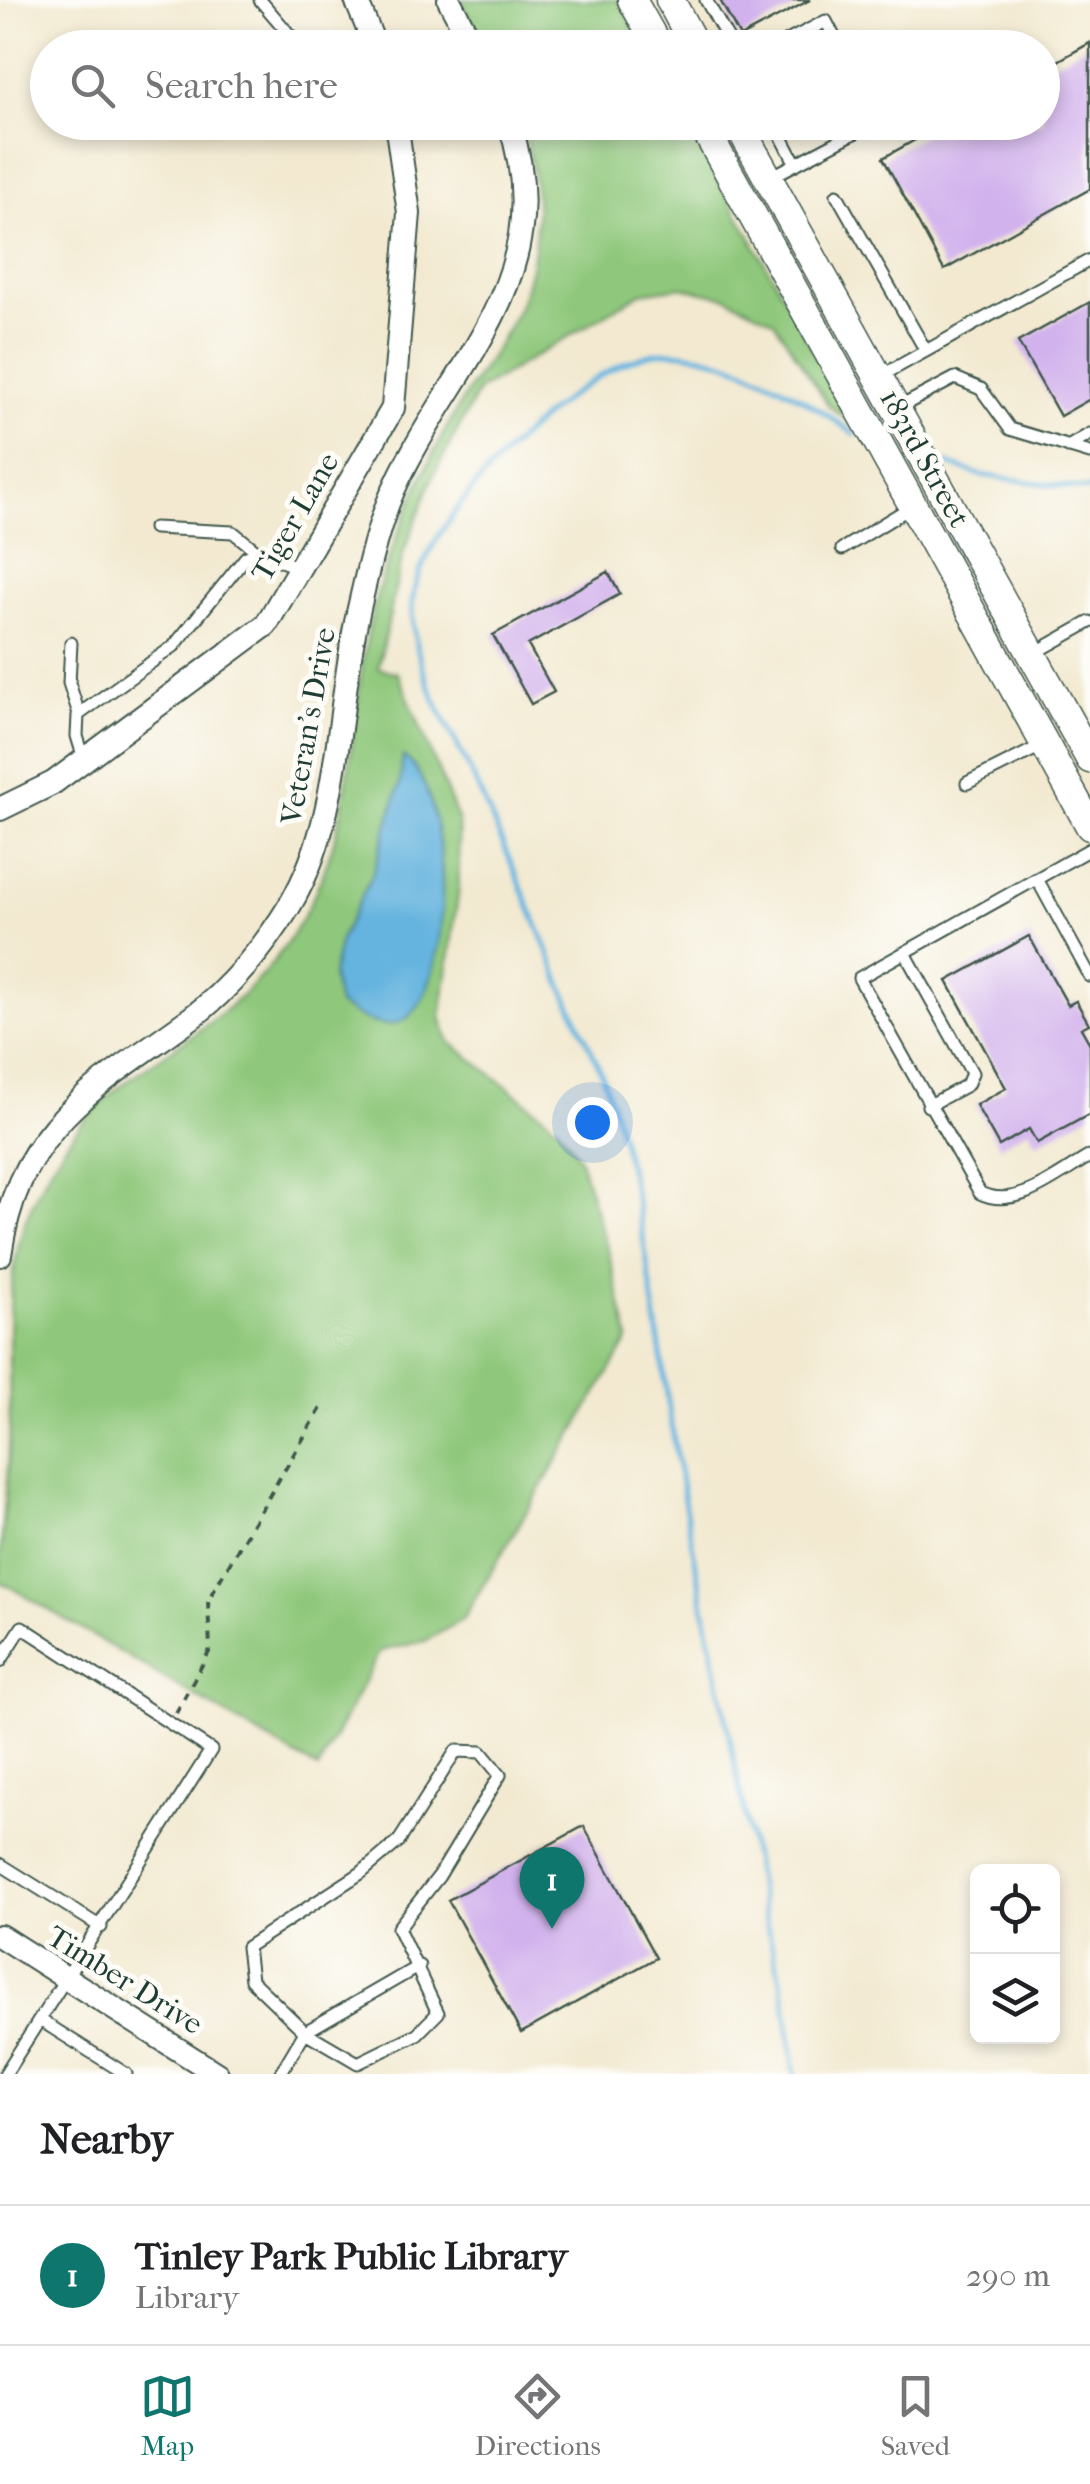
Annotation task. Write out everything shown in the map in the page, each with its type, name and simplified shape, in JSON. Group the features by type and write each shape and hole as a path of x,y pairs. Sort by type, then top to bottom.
{"street":[{"path":"356,0 368,30"},
{"path":"449,0 465,30"},
{"path":"632,0 648,30"},
{"path":"670,0 686,30"},
{"name":"Tiger Lane","path":"0,809 54,783 266,625 300,568 394,408 410,214 399,140"},
{"name":"Veteran's Drive","path":"0,1255 23,1172 59,1120 90,1088 194,1016 240,972 290,904 321,836 358,612 388,504 424,432 497,316 518,252 521,185 512,140"},
{"name":"183rd Street","path":"710,140 1090,826"},
{"name":"183rd Street","path":"747,140 1090,759"},
{"name":"Timber Drive","path":"0,1936 218,2074"}],"lane":[{"path":"260,0 286,30"},
{"path":"706,0 723,30"},
{"path":"809,30 826,21 831,30"},
{"path":"783,140 796,164"},
{"path":"767,178 841,140"},
{"path":"836,195 926,351"},
{"path":"880,377 1090,260"},
{"path":"896,409 955,378 981,390 1010,429 1090,453"},
{"path":"1068,446 1090,434"},
{"path":"842,548 914,506"},
{"path":"154,528 233,532 259,553 300,568"},
{"path":"79,714 174,646 246,557 259,553"},
{"path":"1032,654 1090,622"},
{"path":"71,642 69,684 79,714 77,736 84,760"},
{"path":"967,783 1045,744"},
{"path":"1090,849 859,978 964,1172 980,1193 995,1200 1014,1198 1090,1156"},
{"path":"1038,879 1090,976"},
{"path":"905,952 972,1073 967,1085 928,1106"},
{"path":"0,1662 22,1627 211,1750 5,2074"},
{"path":"456,1751 481,1752 500,1774 439,1876 398,1928 419,1966 438,2013 416,2034 358,2063 305,2032 251,1980 247,1947 362,1872 399,1841 456,1751"},
{"path":"0,1864 101,1927"},
{"path":"280,2074 305,2032 419,1966"},
{"path":"40,2020 126,2074"}],"path":[{"path":"171,1721 210,1650 208,1600 324,1403"}],"green space":[{"path":"460,0 618,0 635,30 476,30"},
{"path":"525,140 696,140 854,423 829,406 774,321 726,297 681,287 641,293 479,390 434,474 403,554 378,668 398,673 458,819 459,888 441,1017 449,1041 558,1127 579,1157 609,1254 629,1339 463,1619 425,1641 380,1651 318,1769 0,1581 9,1451 12,1283 32,1204 79,1127 127,1081 214,1019 253,985 287,943 313,898 342,808 370,623 383,575 427,466 506,331 527,283 536,222"}],"water":[{"path":"403,756 420,777 432,809 440,848 440,934 432,973 420,1003 402,1021 386,1025 338,1005 332,976 340,940 373,873 400,783"}],"building":[{"path":"720,0 810,0 753,30 736,30"},
{"path":"1090,43 1090,189 944,270 883,158 915,140 1060,140 1060,60"},
{"path":"1090,302 1090,399 1060,416 1018,342"},
{"path":"608,572 620,594 528,645 554,692 531,704 493,635"},
{"path":"1029,936 1068,1005 1076,1001 1089,1024 1081,1028 1090,1044 1090,1114 1037,1143 1029,1129 999,1146 976,1105 1006,1088 947,981"},
{"path":"584,1826 656,1958 521,2033 448,1900"}],"waterway":[{"path":"795,2074 783,1987 763,1911 695,1559 647,1262 619,1129 597,1061 426,677 412,608 419,574 440,533 510,448 552,410 595,379 635,359 669,352 719,360 767,379 854,434"},
{"path":"945,463 980,475 1090,490"}],"place":[{"name":"Tinley Park Public Library","path":"552,1929"}]}
